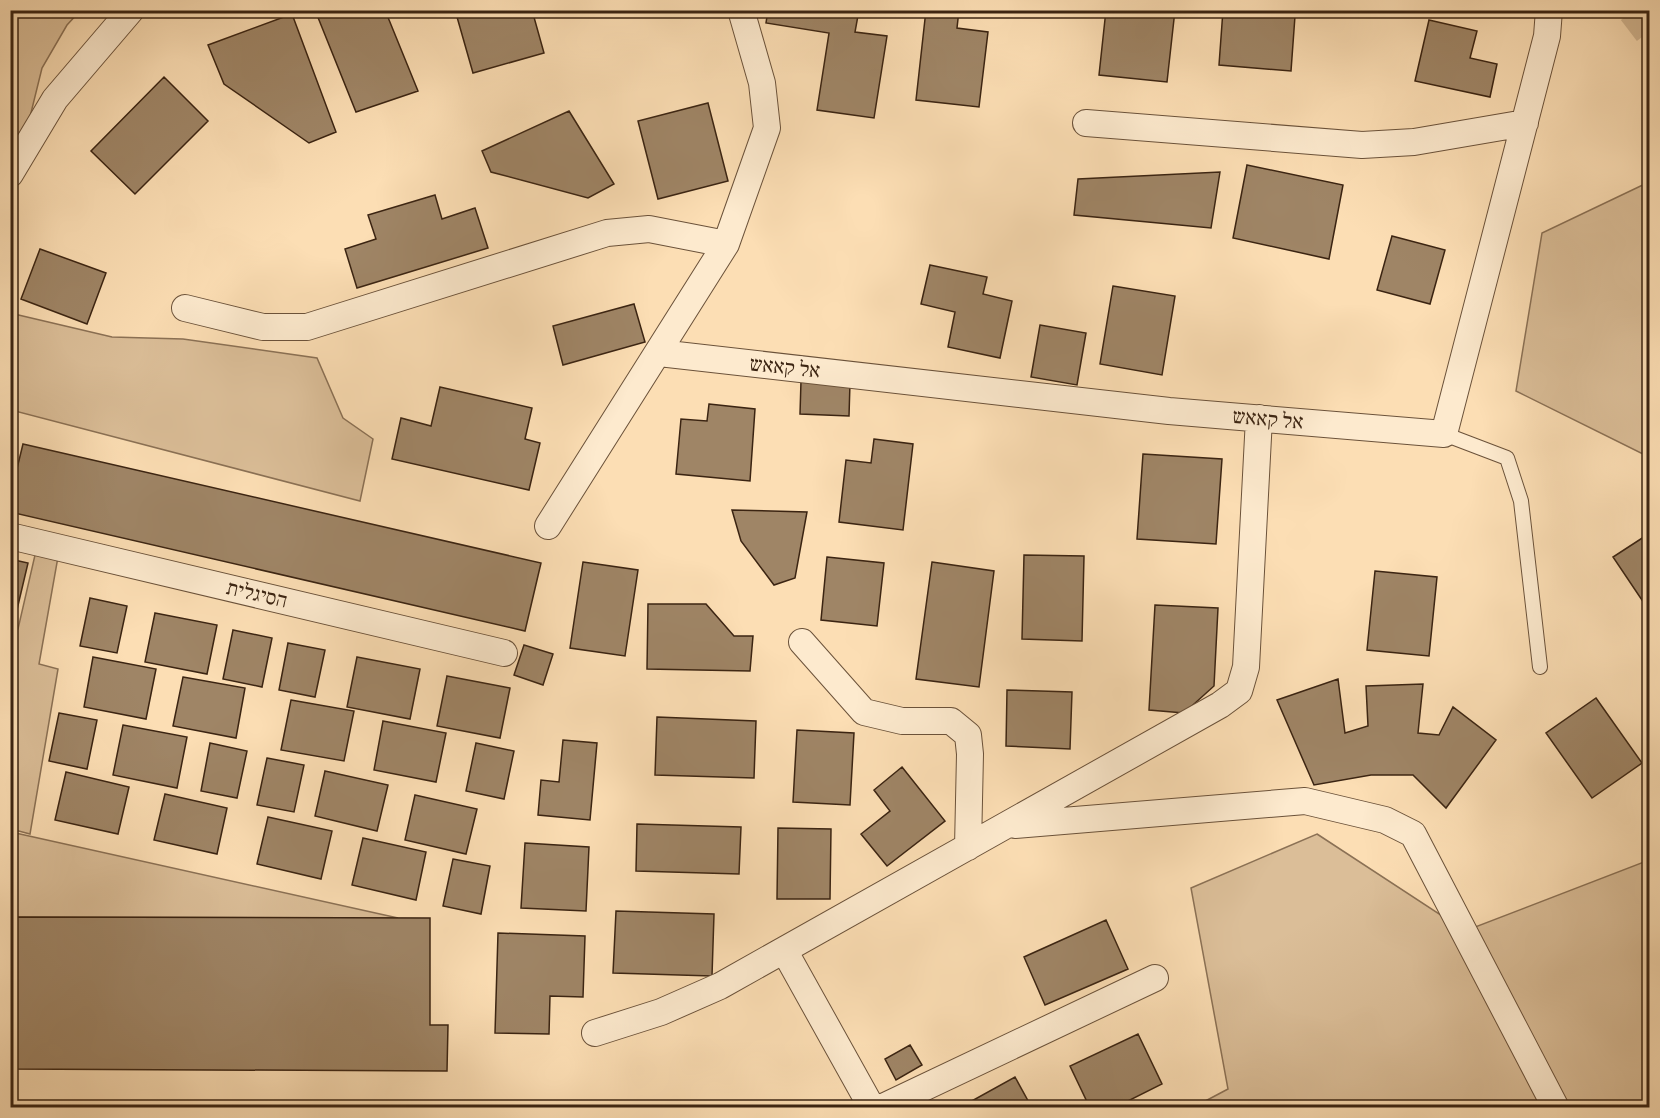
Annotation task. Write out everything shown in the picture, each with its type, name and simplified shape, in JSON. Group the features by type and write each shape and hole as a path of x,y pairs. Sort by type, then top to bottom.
{"street":[{"path":"10,174 55,99 131,10"},
{"path":"548,526 726,244 767,128 762,83 741,10"},
{"path":"1444,434 1547,36 1549,10"},
{"path":"1086,123 1362,145 1414,142 1525,123"},
{"path":"185,308 262,327 307,327 607,233 649,229 726,244"},
{"name":"אל קאאש","path":"659,353 1169,411 1444,434"},
{"path":"595,1034 661,1012 720,986 1220,705 1239,691 1246,667 1259,418"},
{"name":"הסיגלית","path":"10,536 504,653"},
{"path":"802,642 864,712 902,721 951,721 968,735 970,754 968,847"},
{"path":"1005,826 1305,801 1385,819 1413,834 1556,1107"},
{"path":"784,950 872,1107"},
{"path":"881,1107 1155,978"}],"lane":[{"path":"1444,434 1507,458 1521,501 1540,667"}],"shaded area":[{"path":"11,11 80,11 67,25 42,68 28,125 11,154"},
{"path":"1649,182 1649,457 1516,391 1542,233"},
{"path":"10,313 112,337 183,339 317,358 343,418 373,439 360,501 11,410"},
{"path":"35,555 58,557 39,664 58,669 30,834 11,829 10,628 18,629"},
{"path":"11,832 398,918 11,917"},
{"path":"1317,834 1465,931 1649,860 1649,1107 1194,1107 1228,1089 1191,888"}],"building":[{"path":"315,10 385,10 418,91 356,112"},
{"path":"455,10 532,10 544,53 473,73"},
{"path":"768,10 859,10 855,32 887,36 874,118 817,110 829,33 766,23"},
{"path":"926,10 959,10 957,28 988,32 979,107 916,100"},
{"path":"1106,10 1175,10 1167,82 1099,75"},
{"path":"1223,10 1295,16 1291,71 1219,65"},
{"path":"292,14 336,132 309,143 224,84 208,45"},
{"path":"1429,20 1477,31 1470,58 1497,64 1490,97 1415,81"},
{"path":"164,77 208,121 135,194 91,151"},
{"path":"708,103 728,181 658,199 638,121"},
{"path":"569,111 614,184 588,198 491,172 482,151"},
{"path":"1247,165 1343,185 1329,259 1233,238"},
{"path":"1220,172 1211,228 1074,215 1078,179"},
{"path":"435,195 442,219 475,208 488,248 357,288 345,249 376,239 368,215"},
{"path":"1392,236 1445,250 1430,304 1377,290"},
{"path":"40,249 106,273 87,324 21,299"},
{"path":"930,265 987,277 983,294 1012,301 1000,358 948,347 955,312 921,304"},
{"path":"1113,286 1175,296 1162,375 1100,364"},
{"path":"634,304 645,342 563,365 553,326"},
{"path":"1040,325 1086,333 1077,385 1031,377"},
{"path":"801,381 850,383 849,416 800,414"},
{"path":"440,387 532,408 525,439 540,443 529,490 392,459 401,418 431,426"},
{"path":"709,404 755,409 750,481 676,474 681,419 707,421"},
{"path":"874,439 913,444 903,530 839,522 846,460 871,463"},
{"path":"23,444 541,563 525,631 10,512 10,497"},
{"path":"1143,454 1222,459 1216,544 1137,539"},
{"path":"732,510 807,512 795,578 774,585 741,541"},
{"path":"1650,533 1650,612 1613,557"},
{"path":"1024,555 1084,556 1082,641 1022,639"},
{"path":"827,557 884,563 877,626 821,620"},
{"path":"10,559 28,563 15,618 10,617"},
{"path":"583,562 638,570 625,656 570,648"},
{"path":"932,562 994,571 979,687 916,679"},
{"path":"1375,571 1437,577 1429,656 1367,650"},
{"path":"90,598 127,606 117,653 80,646"},
{"path":"648,604 706,604 734,636 753,636 750,671 647,669"},
{"path":"1155,605 1218,608 1214,686 1184,713 1149,710"},
{"path":"155,613 217,625 207,674 145,662"},
{"path":"233,630 272,638 262,687 223,679"},
{"path":"288,643 325,650 315,697 279,690"},
{"path":"524,645 553,654 543,685 514,675"},
{"path":"93,657 156,669 146,719 84,707"},
{"path":"357,657 420,669 410,719 347,707"},
{"path":"447,676 510,688 500,738 437,726"},
{"path":"183,677 245,688 236,738 173,726"},
{"path":"1338,679 1345,733 1368,726 1366,686 1423,684 1418,733 1439,735 1453,707 1496,740 1446,808 1413,775 1371,775 1314,785 1277,700"},
{"path":"1007,690 1072,692 1070,749 1006,746"},
{"path":"1596,698 1642,763 1592,798 1546,733"},
{"path":"291,700 354,711 344,761 281,750"},
{"path":"59,713 97,720 87,769 49,761"},
{"path":"657,717 756,721 754,778 655,775"},
{"path":"383,721 446,733 436,782 374,770"},
{"path":"123,725 187,737 177,788 113,775"},
{"path":"797,730 854,733 850,805 793,802"},
{"path":"563,740 597,743 590,820 538,815 541,780 559,782"},
{"path":"210,743 247,751 237,798 201,791"},
{"path":"476,743 514,751 504,799 466,791"},
{"path":"267,758 304,765 294,812 257,805"},
{"path":"902,767 945,821 887,866 861,834 890,811 874,790"},
{"path":"325,771 388,785 377,831 315,816"},
{"path":"66,772 129,787 118,834 55,820"},
{"path":"165,794 227,808 217,854 154,840"},
{"path":"415,795 477,809 466,854 405,840"},
{"path":"268,817 332,831 321,879 257,864"},
{"path":"637,824 741,827 739,874 636,871"},
{"path":"778,828 831,829 830,899 777,899"},
{"path":"363,838 426,852 416,900 352,885"},
{"path":"525,843 589,847 586,911 521,908"},
{"path":"453,859 490,866 481,914 443,906"},
{"path":"616,911 714,914 712,976 613,973"},
{"path":"11,917 430,918 430,1025 448,1025 447,1071 10,1069"},
{"path":"1106,920 1128,969 1045,1005 1024,957"},
{"path":"498,933 585,936 583,997 550,996 549,1034 495,1033"},
{"path":"1138,1034 1162,1084 1114,1108 1090,1108 1070,1066"},
{"path":"910,1045 922,1065 896,1080 885,1059"},
{"path":"1015,1077 1032,1108 959,1108"}],"tunnel":[{"path":"1634,10 1650,31"}]}
